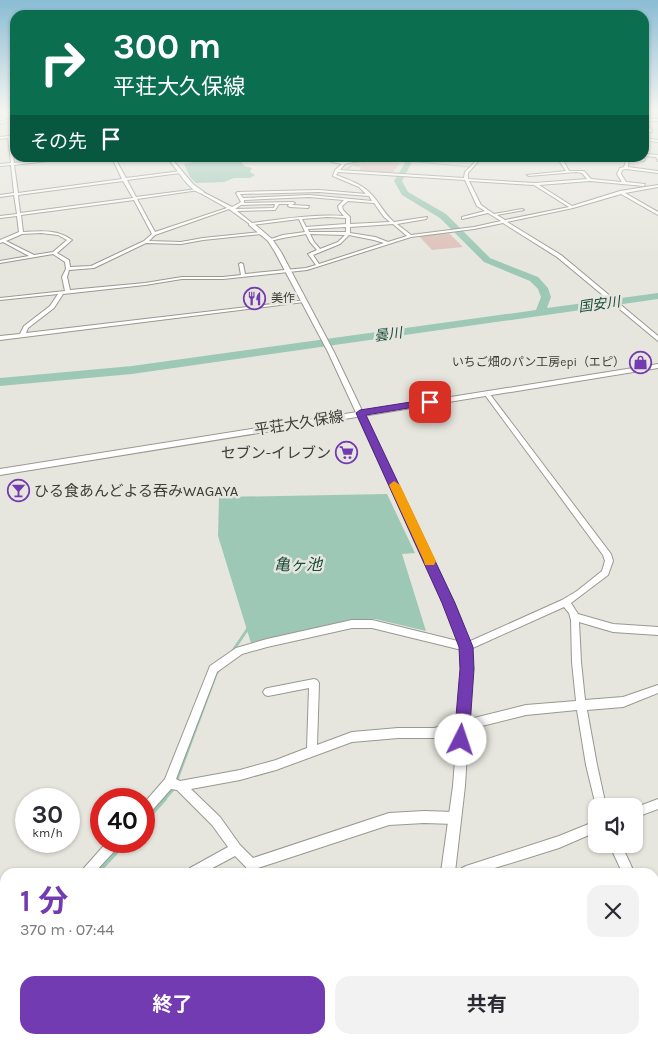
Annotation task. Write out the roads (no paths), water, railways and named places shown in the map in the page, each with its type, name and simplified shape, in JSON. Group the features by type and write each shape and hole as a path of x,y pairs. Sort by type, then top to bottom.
{"main road":[{"name":"平荘大久保線","path":"0,472 658,366"}],"street":[{"path":"0,166 32,162"},
{"path":"115,162 154,234"},
{"path":"172,162 189,186 231,209 270,240 322,333 449,603 466,647 467,669 459,786 449,868"},
{"path":"338,162 349,162"},
{"path":"476,162 466,174 479,206 559,256 658,339"},
{"path":"562,162 568,171"},
{"path":"626,168 627,162"},
{"path":"344,163 334,175 360,186 393,223 418,242"},
{"path":"13,164 21,233"},
{"path":"624,182 619,174 621,169 658,172"},
{"path":"336,171 535,184 590,180 656,185"},
{"path":"529,175 568,171 583,172 590,180"},
{"path":"0,196 180,172"},
{"path":"535,184 572,207"},
{"path":"0,301 182,278 243,276 319,266 411,236 460,231 572,207 620,192 656,185"},
{"path":"281,197 284,186"},
{"path":"0,217 197,190"},
{"path":"240,204 243,202 238,193 320,191 370,196"},
{"path":"620,192 658,214"},
{"path":"298,197 290,206 308,208"},
{"path":"242,198 316,197 375,202"},
{"path":"308,217 308,208 316,197"},
{"path":"319,266 310,254 338,243 348,234 348,217 343,213 340,206 347,200"},
{"path":"231,209 275,209 278,203"},
{"path":"68,269 92,267 145,242 154,234 231,209 240,204 293,203"},
{"path":"291,210 319,250"},
{"path":"492,215 522,210"},
{"path":"328,211 343,213"},
{"path":"462,218 487,212"},
{"path":"251,224 308,217 348,217"},
{"path":"304,228 393,223 426,218"},
{"path":"0,262 54,253 70,239 44,231 21,233 1,241"},
{"path":"145,242 181,244 203,239 261,233"},
{"path":"270,240 279,236 348,234 378,239 388,243"},
{"path":"1,241 33,256"},
{"path":"54,253 66,261 68,269 64,282 68,292"},
{"path":"241,264 243,276"},
{"path":"22,336 26,327 52,307 61,293"},
{"path":"0,338 304,301"},
{"path":"155,799 169,783 213,669 239,651 267,642 352,624 372,624 466,647 565,603 605,573 609,561 607,554 487,394"},
{"path":"565,603 572,608 576,617 574,638 579,695 599,798"},
{"path":"576,617 613,628 658,631"},
{"path":"268,692 314,683 312,751"},
{"path":"169,783 180,786 267,768 352,737 398,733 434,733 526,710 582,707 622,702 658,689"},
{"path":"180,786 216,821 252,868 389,819 455,818"},
{"path":"643,810 658,804"},
{"path":"478,868 588,830"},
{"path":"201,868 236,849"},
{"path":"92,868 105,853"},
{"path":"619,853 626,868"}],"water":[{"path":"193,162 242,162 244,166 252,168 250,172 255,175 250,178 234,178 224,182 196,183 190,177 184,164"},
{"name":"亀ヶ池","path":"387,494 415,553 402,554 426,631 375,619 349,621 251,643 218,536 219,497"}],"waterway":[{"name":"曇川","path":"408,162 398,181 405,193 443,216 487,260 534,279 543,288 546,297 540,313"},
{"path":"419,162 469,167"},
{"name":"国安川","path":"540,313 658,296"},
{"name":"曇川","path":"0,382 132,370 540,313"},
{"path":"232,652 249,627"},
{"path":"176,782 216,674 220,668"},
{"path":"164,800 175,787"},
{"path":"155,810 165,799"},
{"path":"102,868 116,853"}],"place":[{"name":"美作","path":"255,298"},
{"name":"いちご畑のパン工房epi（エピ）","path":"641,362"},
{"name":"セブン-イレブン","path":"347,453"},
{"name":"ひる食あんどよる吞みWAGAYA","path":"18,491"}]}
